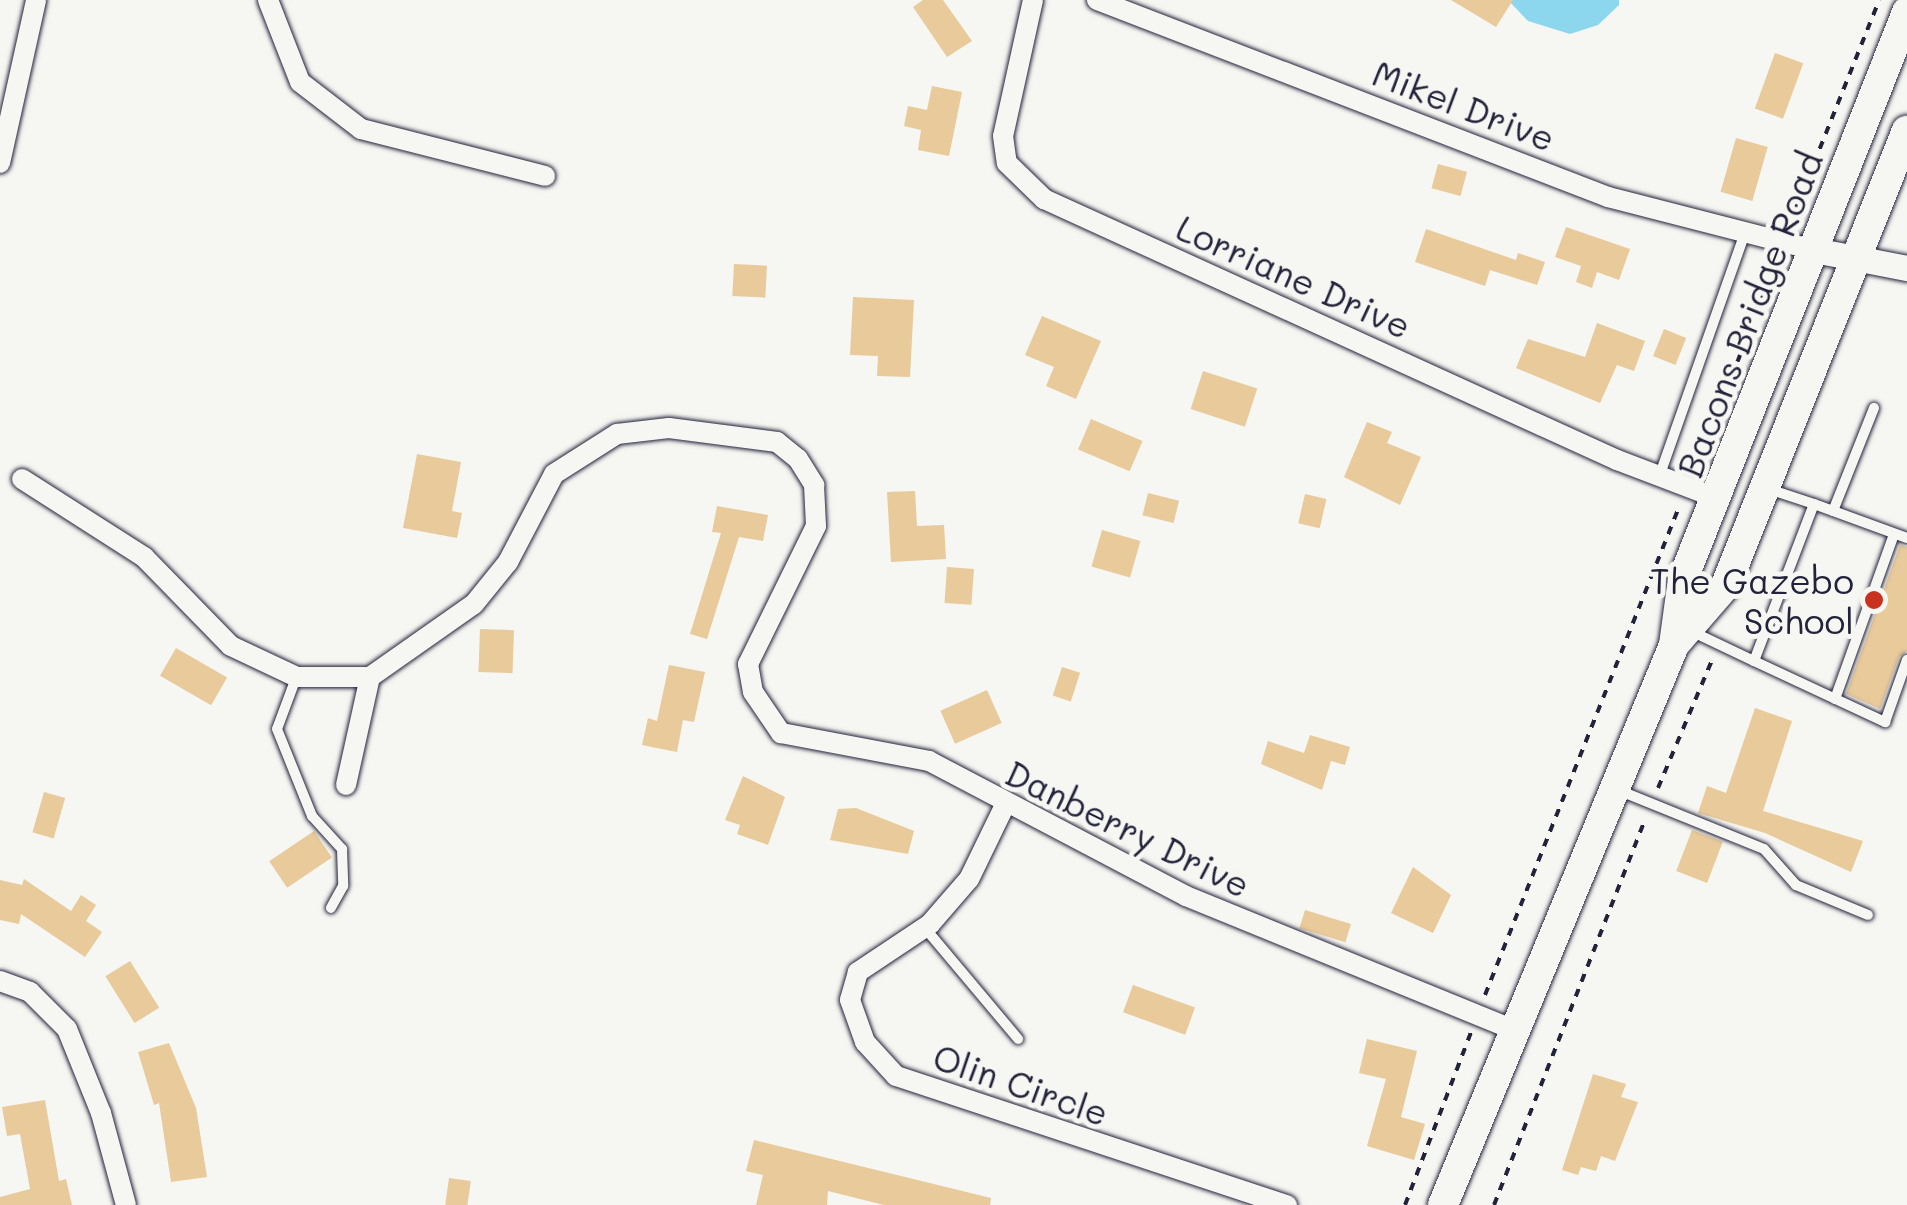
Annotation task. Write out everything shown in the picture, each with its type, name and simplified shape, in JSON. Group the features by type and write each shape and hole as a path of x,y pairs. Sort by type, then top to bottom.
{"main road":[{"name":"Bacons Bridge Road","path":"1681,637 1682,578 1907,12"},
{"name":"Bacons Bridge Road","path":"1443,1205 1612,788 1681,637 1726,585 1907,131"}],"street":[{"path":"0,163 36,0"},
{"path":"268,0 300,82 361,129 544,176"},
{"name":"Lorriane Drive","path":"1033,0 1003,136 1007,164 1028,187 1659,477 1717,498"},
{"name":"Mikel Drive","path":"1097,0 1608,197 1814,250"},
{"path":"1814,250 1857,262 1907,268"},
{"name":"Danberry Drive","path":"370,677 474,604 508,562 554,474 617,434 670,428 777,442 798,459 814,486 816,526 748,664 752,692 782,734 928,760 1005,805 1250,925 1515,1030"},
{"path":"22,479 144,558 231,646 297,677 370,677 346,785"},
{"name":"Olin Circle","path":"1005,805 968,880 925,928 858,972 850,1000 865,1042 896,1076 1287,1205"},
{"path":"0,981 30,992 67,1030 101,1112 126,1205"}],"lane":[{"path":"1659,477 1745,234"},
{"path":"1833,511 1874,408"},
{"path":"1766,488 1907,538"},
{"path":"1754,661 1814,504"},
{"path":"1835,699 1894,534"},
{"path":"1681,637 1718,645 1885,722 1907,660"},
{"path":"297,677 277,729 312,816 342,849 343,886 330,908"},
{"path":"1612,788 1764,849 1796,884 1868,915"},
{"path":"925,928 1018,1039"}],"path":[{"path":"1795,208 1879,0"},
{"path":"1697,465 1769,280"},
{"path":"1488,988 1675,514"},
{"path":"1494,1205 1718,645"},
{"path":"1405,1205 1469,1037"}],"water":[{"path":"1508,0 1619,0 1619,5 1598,25 1570,34 1528,21"}],"building":[{"path":"923,0 943,0 972,41 947,57 913,7"},
{"path":"1451,0 1513,0 1496,27"},
{"path":"1775,53 1803,63 1783,119 1755,108"},
{"path":"932,86 962,92 949,156 918,150 921,130 904,126 908,106 927,110"},
{"path":"1736,138 1768,147 1752,201 1721,192"},
{"path":"1438,164 1467,172 1461,196 1432,188"},
{"path":"1566,227 1630,249 1619,280 1597,272 1592,288 1576,282 1581,266 1555,257"},
{"path":"1426,229 1516,260 1518,253 1545,262 1537,285 1490,270 1485,286 1415,262"},
{"path":"734,264 767,266 765,298 732,296"},
{"path":"853,297 914,300 910,377 877,376 878,356 850,355"},
{"path":"1042,316 1101,341 1076,399 1046,386 1054,367 1025,355"},
{"path":"1597,323 1645,341 1634,371 1617,365 1600,403 1516,368 1528,339 1585,357"},
{"path":"1664,329 1686,338 1675,365 1653,356"},
{"path":"1203,371 1257,389 1245,427 1191,409"},
{"path":"1091,419 1143,441 1130,471 1078,449"},
{"path":"1367,422 1392,432 1387,443 1421,457 1400,505 1344,477"},
{"path":"417,454 461,462 452,511 462,513 457,538 403,528"},
{"path":"915,491 917,526 944,525 946,559 891,562 887,492"},
{"path":"1148,493 1179,501 1173,523 1142,515"},
{"path":"1305,494 1326,499 1320,528 1298,523"},
{"path":"717,506 768,515 763,541 739,537 707,639 690,634 721,533 712,532"},
{"path":"1102,530 1140,541 1130,578 1092,567"},
{"path":"1900,545 1907,547 1907,651 1899,657 1880,709 1846,694"},
{"path":"947,567 974,569 971,605 944,603"},
{"path":"480,629 514,630 512,673 478,672"},
{"path":"176,648 227,678 211,705 160,676"},
{"path":"669,665 705,672 694,722 683,720 677,752 642,745 648,718 657,721"},
{"path":"1062,667 1080,673 1071,701 1053,696"},
{"path":"987,690 1002,723 955,744 940,711"},
{"path":"1755,708 1792,721 1763,811 1863,841 1851,872 1765,833 1698,813 1707,786 1726,793"},
{"path":"1310,735 1350,747 1345,765 1331,761 1322,790 1261,764 1268,741 1304,753"},
{"path":"743,776 785,797 768,845 737,834 740,825 725,820"},
{"path":"44,792 65,798 54,838 32,832"},
{"path":"856,808 914,831 908,854 830,840 838,809"},
{"path":"1692,830 1723,842 1707,883 1676,871"},
{"path":"314,831 332,858 287,888 269,861"},
{"path":"1413,867 1451,895 1433,933 1391,913"},
{"path":"24,879 71,911 81,895 96,905 86,921 102,932 85,957 21,914 19,924 0,920 0,880 22,885"},
{"path":"1305,910 1351,924 1345,942 1299,928"},
{"path":"130,961 159,1008 135,1023 105,976"},
{"path":"1133,985 1195,1008 1185,1035 1123,1012"},
{"path":"1367,1039 1417,1051 1401,1117 1425,1124 1414,1160 1367,1146 1386,1079 1359,1073"},
{"path":"169,1043 196,1108 207,1177 171,1182 159,1103 154,1105 138,1052"},
{"path":"1593,1074 1626,1084 1621,1097 1638,1102 1615,1161 1601,1156 1596,1171 1581,1167 1578,1175 1562,1170"},
{"path":"45,1100 59,1181 66,1179 72,1205 0,1205 0,1197 30,1189 20,1134 7,1136 2,1107"},
{"path":"754,1140 991,1198 990,1205 884,1205 828,1191 827,1205 756,1205 763,1175 746,1171"},
{"path":"449,1178 471,1181 467,1205 445,1205"}],"place":[{"name":"The Gazebo School","path":"1874,600"}]}
